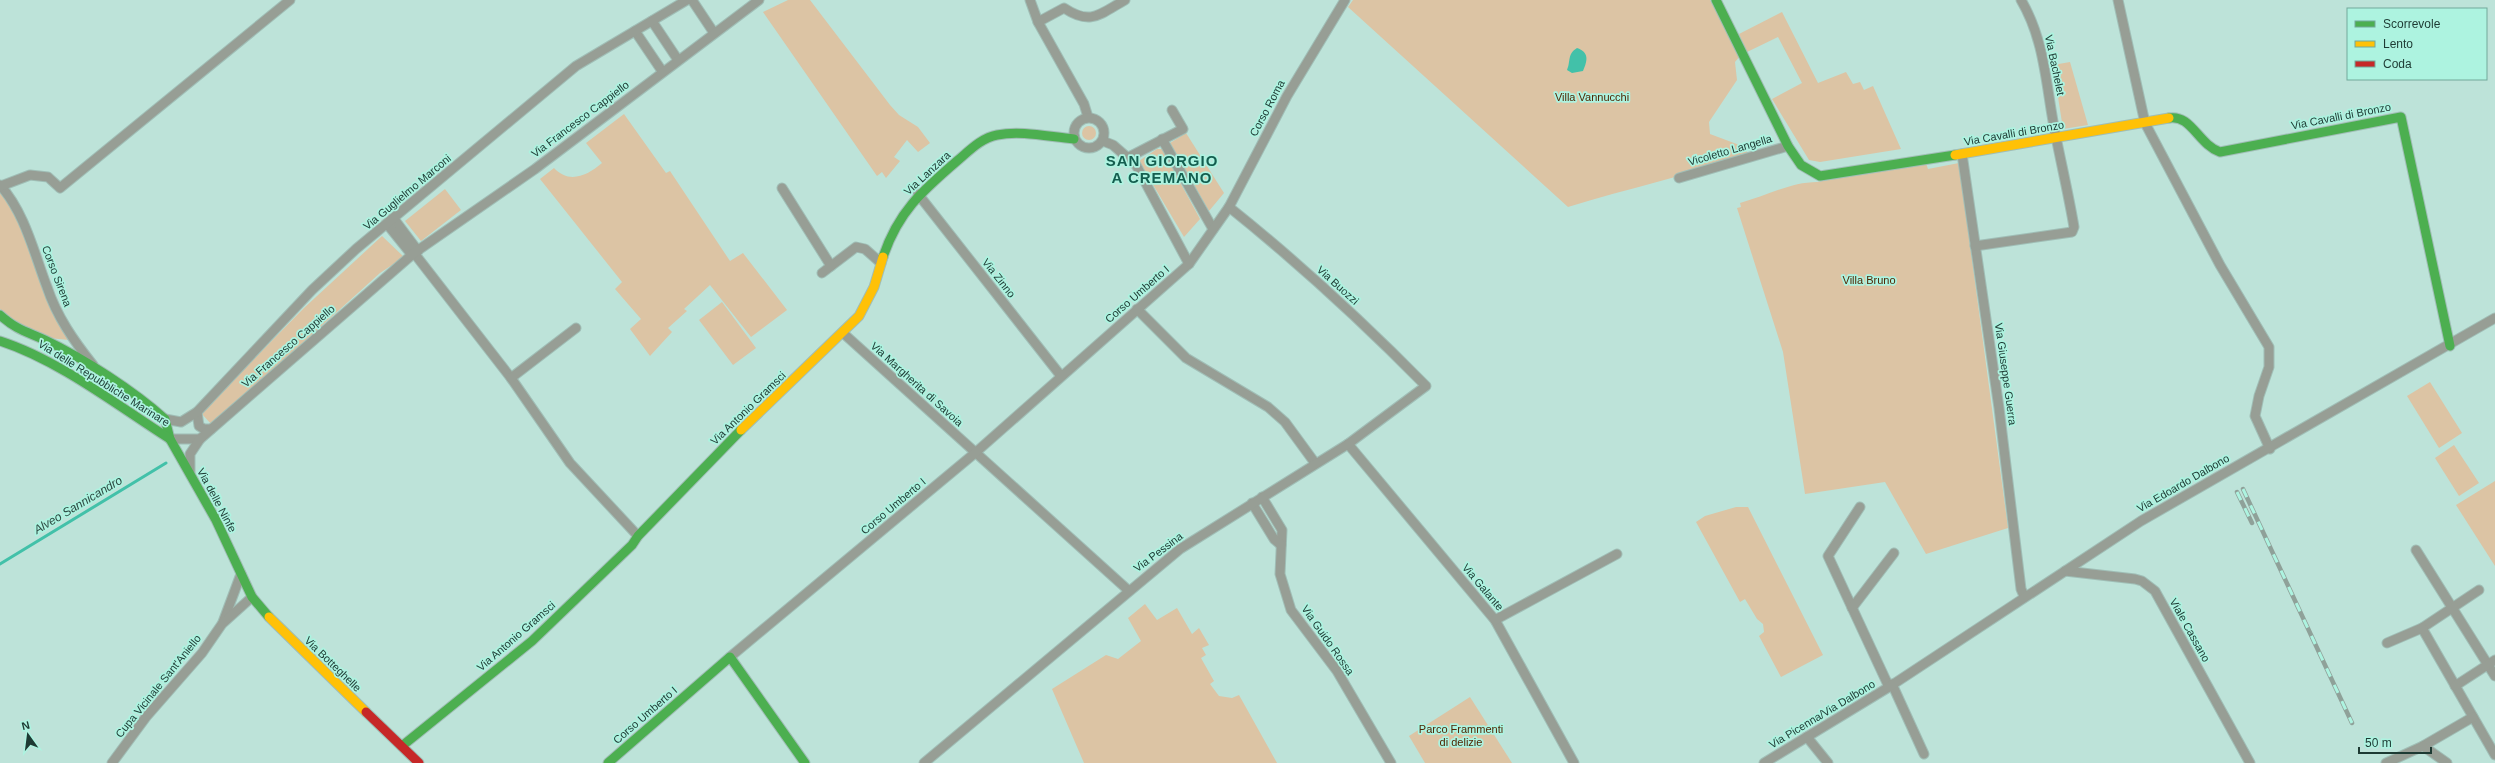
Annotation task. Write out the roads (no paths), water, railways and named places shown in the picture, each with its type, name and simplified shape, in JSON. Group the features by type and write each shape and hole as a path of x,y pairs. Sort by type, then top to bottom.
{"street":[{"path":"0,186 30,175 48,177 60,188 290,0"},
{"name":"Via Guglielmo Marconi","path":"165,419 181,422 197,412 312,290 391,221 576,66 687,0"},
{"path":"692,0 714,33"},
{"name":"Via Francesco Cappiello","path":"191,475 190,454 200,439 415,253 535,169 662,71 759,0"},
{"path":"1030,0 1038,22 1084,104 1088,117"},
{"path":"1038,22 1064,8 1077,17 1094,18 1125,0"},
{"name":"Corso Roma","path":"1213,230 1230,207 1287,96 1345,0"},
{"name":"Via Cavalli di Bronzo","path":"1716,0 1788,146 1801,165 1820,176 2182,117 2188,121 2205,147 2220,152 2401,117 2450,346"},
{"name":"Via Bachelet","path":"1976,246 2072,232 2074,227 2056,138 2042,52 2028,13 2021,0"},
{"path":"2118,0 2145,123 2220,265 2269,348 2269,367 2258,396 2255,416 2270,449"},
{"path":"652,21 678,60"},
{"path":"635,31 662,71"},
{"path":"1129,157 1183,129 1172,110"},
{"path":"1088,117 1100,122 1105,134 1103,141 1096,147 1088,149 1080,146 1074,139 1073,133 1077,122 1088,117"},
{"name":"Via Lanzara","path":"843,333 860,316 874,287 881,263 902,216 918,194 978,143 997,135 1014,134 1074,139"},
{"path":"1162,139 1213,230"},
{"path":"1103,141 1129,157 1136,165 1189,264"},
{"name":"Vicoletto Langella","path":"1679,178 1788,146"},
{"name":"Via Giuseppe Guerra","path":"1962,154 1976,246 2021,589 2024,596"},
{"name":"Corso Sirena","path":"0,186 17,211 59,317 73,340 98,371"},
{"path":"782,188 831,266"},
{"name":"Via Zinno","path":"918,194 1061,376"},
{"name":"Via Buozzi","path":"1230,207 1276,245 1375,334 1426,386"},
{"path":"391,221 512,378 570,463 638,536"},
{"name":"Corso Umberto I","path":"608,763 730,657 975,453 1189,264 1213,230"},
{"path":"822,273 856,247 865,249 881,263"},
{"path":"1137,309 1186,358 1268,407 1286,422 1315,463"},
{"name":"Via delle Repubbliche Marinare","path":"0,315 14,328 45,340 98,371 154,409 165,419 170,438"},
{"name":"Via Edoardo Dalbono","path":"1891,686 2024,596 2141,521 2227,470 2270,449 2450,346 2495,318"},
{"path":"512,378 576,328"},
{"name":"Via Margherita di Savoia","path":"843,333 1128,590"},
{"name":"Via Antonio Gramsci","path":"402,746 532,641 632,545 638,536 743,428 843,333"},
{"name":"Via delle Repubbliche Marinare","path":"0,341 22,348 49,362 170,438"},
{"name":"Via Pessina","path":"924,763 1128,590 1180,549 1315,463 1348,444 1426,386"},
{"path":"197,412 199,426 204,429 211,429"},
{"path":"170,438 200,439"},
{"name":"Via delle Ninfe","path":"170,438 216,520 241,574"},
{"name":"Via Galante","path":"1348,444 1495,620 1574,763"},
{"name":"Via Guido Rossa","path":"1262,497 1282,530 1280,574 1291,610 1337,671 1391,763"},
{"path":"1252,503 1274,539 1281,545"},
{"path":"1860,507 1828,556 1924,754"},
{"path":"2416,550 2453,607 2492,662 2495,676"},
{"path":"1852,608 1894,553"},
{"path":"1495,620 1617,554"},
{"name":"Viale Cassano","path":"2065,571 2135,579 2142,581 2155,591 2250,763"},
{"path":"222,624 241,574"},
{"name":"Via Botteghelle","path":"241,574 252,597 283,632 419,763"},
{"path":"2387,643 2422,628 2479,590"},
{"path":"222,624 252,597"},
{"name":"Cupa Vicinale Sant'Aniello","path":"112,763 146,717 202,653 222,624"},
{"path":"2422,628 2495,755"},
{"path":"730,657 805,763"},
{"path":"2455,686 2492,662"},
{"name":"Via Picenna/Via Dalbono","path":"1764,763 1891,686"},
{"path":"2386,763 2401,759 2473,717"},
{"path":"2486,741 2495,736"},
{"path":"1807,737 1828,763"},
{"path":"2423,746 2447,763"}],"waterway":[{"name":"Alveo Sannicandro","path":"0,564 166,463"}],"railway":[{"path":"2243,489 2352,723"},
{"path":"2237,492 2252,523"}],"district":[{"name":"SAN GIORGIO A CREMANO","path":"1162,168"}],"park label":[{"name":"Villa Vannucchi","path":"1592,97"},
{"name":"Villa Bruno","path":"1869,280"},
{"name":"Parco Frammenti di delizie","path":"1461,735"}]}
